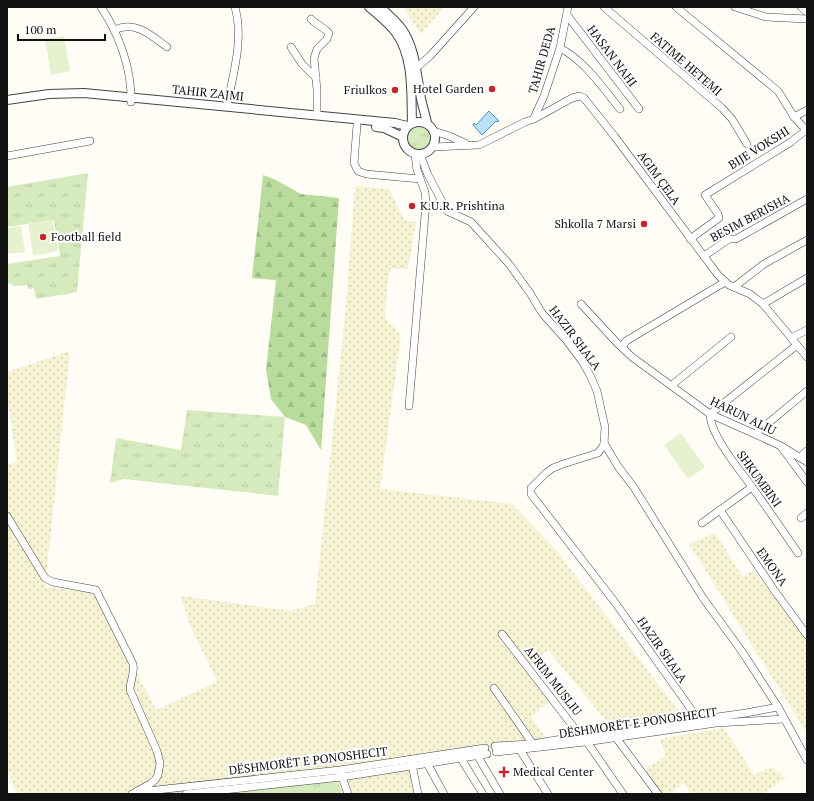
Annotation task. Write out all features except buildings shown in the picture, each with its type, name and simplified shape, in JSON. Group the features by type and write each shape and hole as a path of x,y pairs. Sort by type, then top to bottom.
{"street":[{"path":"101,7 114,30 128,73 131,99"},
{"path":"227,106 237,52 238,25 235,7"},
{"path":"369,7 396,33 404,49 411,81 409,124 403,137 406,148 418,154 428,152 433,147 436,138 432,127 427,123 420,121 409,124"},
{"path":"380,7 398,24 407,37 416,68 427,123"},
{"path":"416,68 430,56 474,7"},
{"name":"TAHIR DEDA","path":"534,119 544,96 560,48 567,15 566,10 568,7"},
{"name":"FATIME HETEMI","path":"604,7 722,108 732,119 747,144"},
{"name":"BIJE VOKSHI","path":"676,7 778,92 794,117 806,130 791,142 705,195 718,214 719,218 690,239"},
{"path":"735,7 766,17 807,19"},
{"path":"801,7 807,12"},
{"name":"HASAN NAHI","path":"567,15 639,109"},
{"path":"311,19 316,25 324,28 329,33 327,39 317,49 315,54 314,65 318,96 317,115"},
{"path":"114,30 120,27 132,26 153,37 167,48"},
{"path":"292,47 302,64 316,78"},
{"path":"560,48 574,57 586,69 620,110"},
{"name":"TAHIR ZAJMI","path":"7,100 37,95 63,93 227,106 409,124"},
{"name":"AGIM ÇELA","path":"433,147 444,148 456,145 480,145 525,122 534,119 572,98 580,96 584,98 718,275 725,282 750,294 763,304 807,357"},
{"name":"TAHIR ZAJMI","path":"7,105 63,97 131,99 384,128 403,137"},
{"path":"794,117 807,110"},
{"path":"357,125 354,163 358,171 366,174 420,179"},
{"path":"434,132 444,133 451,138 469,145"},
{"path":"7,156 90,141"},
{"path":"408,406 426,204 425,192 417,170 418,154"},
{"name":"HAZIR SHALA","path":"418,154 447,211 471,222 508,264 530,293 542,313 567,341 582,361 590,375 597,390 605,427 604,445 598,453 563,464 550,470 531,488 531,492 543,510 614,601 698,719"},
{"name":"BESIM BERISHA","path":"704,256 729,238 736,239 807,200"},
{"path":"734,287 764,264 807,240"},
{"path":"763,304 807,278"},
{"path":"623,348 626,341 725,282"},
{"name":"HARUN ALIU","path":"581,304 632,356 710,414 781,446 807,462"},
{"path":"791,338 807,330"},
{"path":"672,385 731,337"},
{"path":"710,414 797,345"},
{"path":"755,434 807,391"},
{"name":"SHKUMBINI","path":"710,414 712,426 726,451 798,553"},
{"path":"604,443 619,468 633,486 703,598 743,653 778,707 807,760"},
{"path":"781,446 807,482"},
{"path":"800,457 807,451"},
{"path":"702,523 752,487"},
{"name":"EMONA","path":"720,510 774,590 807,635"},
{"path":"801,518 807,513"},
{"path":"7,516 45,578 52,582 96,590 132,664 134,670 130,686 131,694 157,751 160,763 158,775 155,780 134,793"},
{"name":"AFRIM MUSLIU","path":"502,634 586,742 624,794"},
{"path":"494,688 534,746"},
{"name":"DËSHMORËT E PONOSHECIT","path":"486,751 490,755 496,749 534,746 559,742 580,736 614,734 726,719 778,707"},
{"name":"DËSHMORËT E PONOSHECIT","path":"559,742 586,742 614,734 698,719 784,719"},
{"path":"614,734 658,794"},
{"name":"DËSHMORËT E PONOSHECIT","path":"496,749 520,750 534,746"},
{"path":"520,750 548,794"},
{"name":"DËSHMORËT E PONOSHECIT","path":"134,793 412,766 477,755 486,751"},
{"name":"DËSHMORËT E PONOSHECIT","path":"186,794 341,773 486,751"},
{"path":"477,755 500,794"},
{"path":"460,757 483,794"},
{"path":"427,763 444,794"},
{"path":"412,766 418,794"},
{"path":"341,773 348,794"}],"shaded area":[{"path":"403,7 444,7 421,34"},
{"path":"355,186 389,189 404,220 416,222 408,269 390,269 387,286 385,318 401,335 380,489 512,504 556,550 684,718 608,723 548,650 525,670 549,702 531,717 551,745 446,754 416,759 418,794 342,794 334,773 269,785 161,794 17,794 7,769 7,465 17,462 7,396 7,372 70,351 45,587 88,592 98,598 156,710 217,682 187,618 181,596 290,611 315,604 346,306"},
{"path":"715,533 743,577 753,570 807,639 807,733 689,544"},
{"path":"724,728 754,775 772,767 786,778 763,794 691,794 684,783 670,794 663,794 644,770 666,756 660,739"}],"green space":[{"path":"64,36 70,71 51,75 45,39"},
{"path":"419,125 428,129 432,138 428,147 419,151 410,147 406,138 410,129"},
{"path":"88,173 77,292 36,299 34,288 28,289 27,285 14,286 7,282 7,264 60,256 54,220 7,227 7,187"},
{"path":"263,175 274,179 301,194 339,198 321,450 306,425 285,417 271,399 266,370 276,280 252,278"},
{"name":"Football field","path":"53,219 58,251 33,256 28,223"},
{"path":"21,226 25,252 7,254 7,228"},
{"path":"187,410 285,417 278,496 124,479 110,483 116,438 181,450"},
{"path":"681,433 705,467 688,479 664,445"},
{"path":"334,773 342,794 132,794 233,784 269,785"}],"water":[{"path":"489,111 499,121 496,121 482,135 473,125 474,123 476,125"}],"place":[{"name":"Hotel Garden","path":"492,89"},
{"name":"Friulkos","path":"395,90"},
{"name":"K.U.R. Prishtina","path":"412,206"},
{"name":"Shkolla 7 Marsi","path":"644,224"},
{"name":"Football field","path":"43,237"},
{"name":"Medical Center","path":"504,772"}]}
